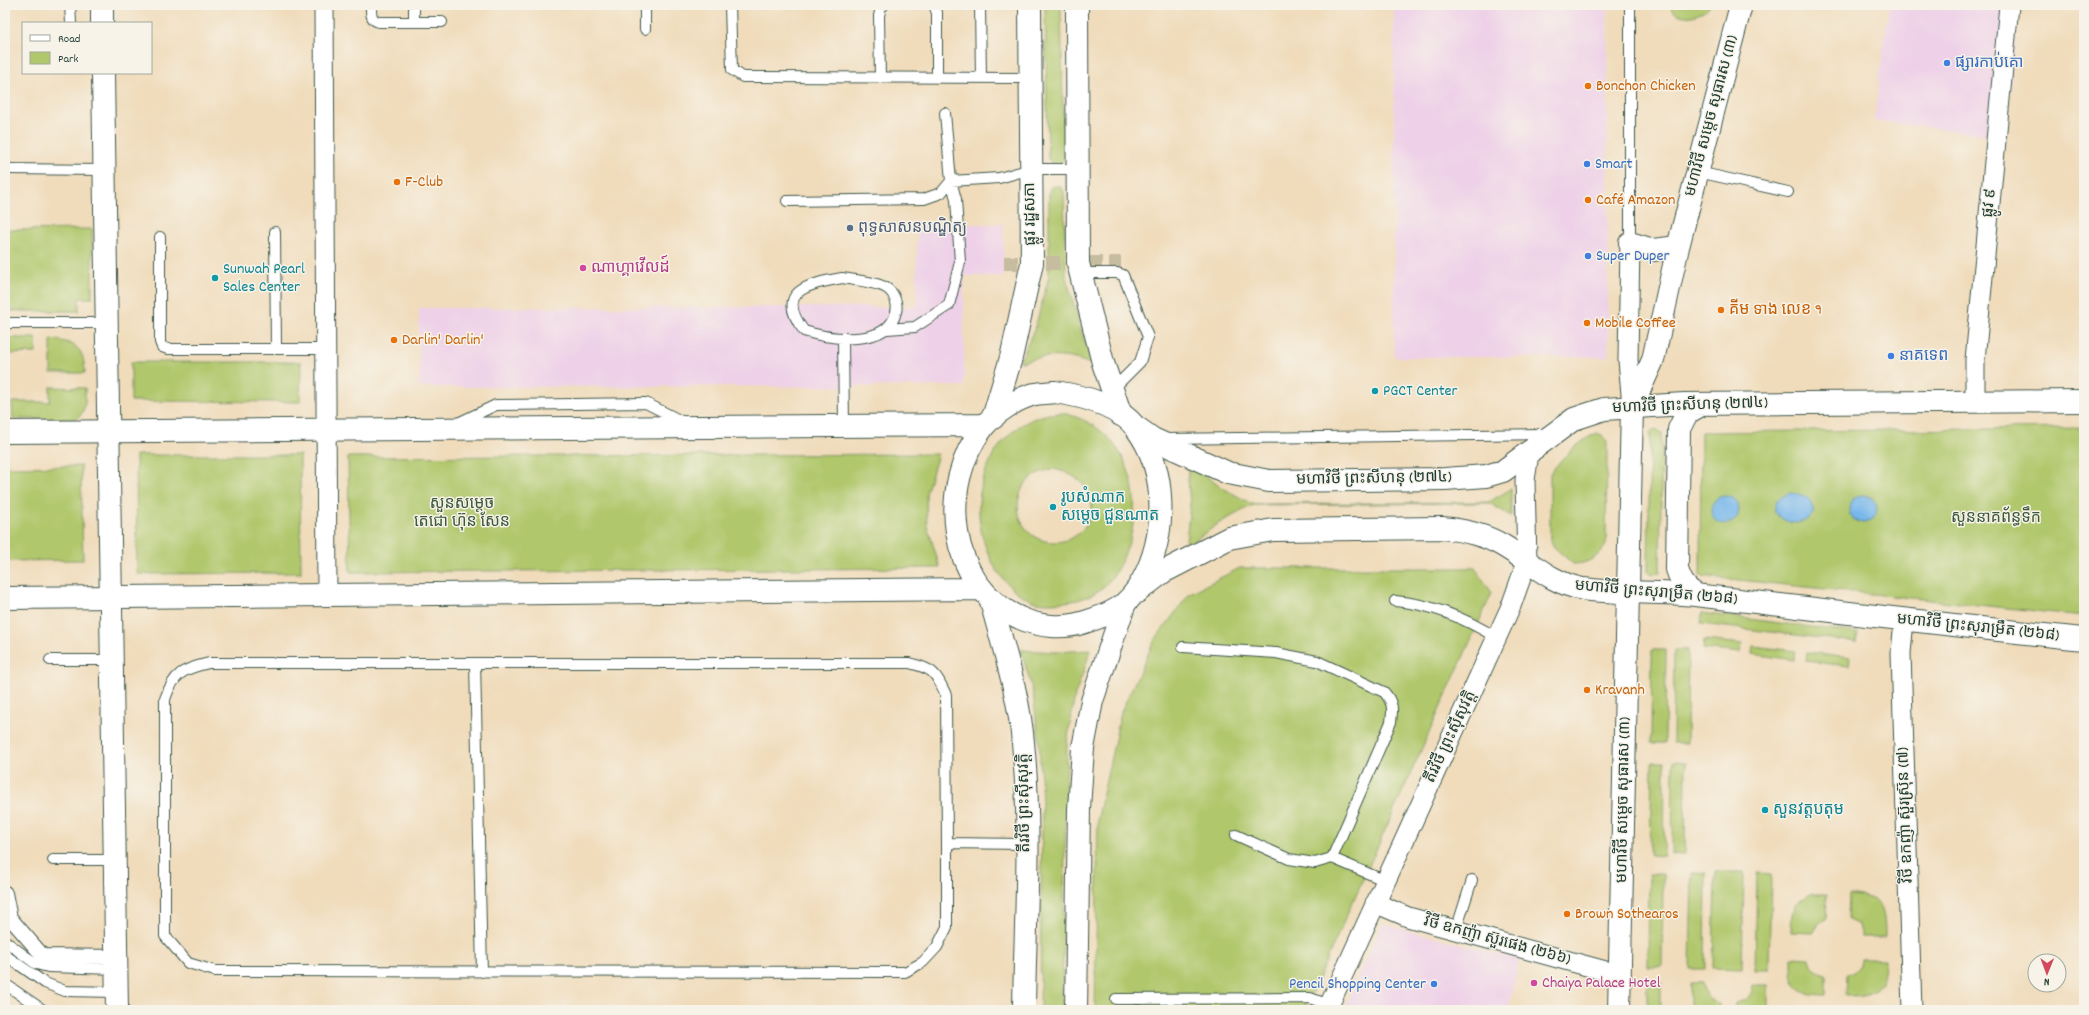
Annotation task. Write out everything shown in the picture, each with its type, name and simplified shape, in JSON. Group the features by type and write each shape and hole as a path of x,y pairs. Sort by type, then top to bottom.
{"main road":[{"path":"102,5 102,22"},
{"name":"ផ្លូវ រដ្ឋសភា","path":"988,422 1011,358 1032,263 1030,5"},
{"path":"1076,1010 1079,809 1083,748 1092,701 1130,599 1149,569 1155,551 1159,526 1160,506 1158,481 1151,455 1136,427 1112,390 1102,363 1078,263 1077,5"},
{"name":"មហាវិថី សម្តេច សុធារស (៣)","path":"1619,1010 1632,406 1653,360 1678,247 1741,5"},
{"path":"102,74 117,1001"},
{"path":"1630,242 1654,250 1678,247"},
{"name":"មហាវិថី ព្រះសីហនុ (២៧៤)","path":"988,422 1010,405 1031,395 1055,392 1079,396 1101,403 1136,427 1228,473 1269,481 1469,478 1503,471 1529,454 1551,434 1574,419 1604,409 1632,406 1703,404 2084,401"},
{"path":"1697,595 1685,588 1680,580 1677,568 1679,429 1687,413 1703,404"},
{"path":"5,432 694,428 988,422"},
{"path":"986,595 966,565 959,548 955,509 958,485 972,444 988,422"},
{"name":"មហាវិថី ព្រះសុរាម្រឹត (២៦៨)","path":"986,595 1012,615 1032,624 1056,626 1078,624 1104,616 1130,599 1163,572 1229,538 1273,530 1465,530 1487,537 1557,581 1583,589 1697,595 1904,620 2084,639"},
{"path":"5,598 327,595 986,595"},
{"name":"តីរវិថី ព្រះស៊ីសុវត្តិ","path":"986,595 1016,695 1023,742 1027,805 1024,1010"}],"street":[{"path":"324,5 327,595"},
{"name":"ផ្លូវ ៩","path":"1975,402 1975,360 2009,5"},
{"path":"1630,242 1628,360 1632,406"},
{"name":"តីរវិថី ព្រះស៊ីសុវត្តិ","path":"1328,1008 1511,606 1527,561 1525,480 1529,454"},
{"name":"វិថី ឧកញ៉ា ស៊ួរស៊្រុន (៧)","path":"1904,620 1901,653 1912,1010"},
{"path":"5,893 10,918 43,956 116,963"},
{"name":"វិថី ឧកញ៉ា ស៊ួរផេង (២៦៦)","path":"1376,903 1408,917 1620,975"}],"lane":[{"path":"70,5 71,22"},
{"path":"371,5 372,17 374,21 442,22"},
{"path":"414,5 414,22"},
{"path":"645,5 645,29"},
{"path":"730,5 732,70 743,77 1030,78"},
{"path":"880,78 879,16 881,7 884,5"},
{"path":"934,5 937,14 938,78"},
{"path":"980,5 981,78"},
{"path":"1630,5 1630,242"},
{"path":"887,329 894,319 897,310 895,300 889,289 867,282 842,278 815,283 802,289 793,301 792,310 804,331 822,337 843,339 869,336 887,329 915,327 949,305 960,262 956,199 951,181 945,113"},
{"path":"5,169 104,170"},
{"path":"787,201 924,199 941,192 951,181 999,178 1031,169 1078,169"},
{"path":"1698,172 1788,192"},
{"path":"275,232 276,349"},
{"path":"160,237 160,342 162,347 168,350 326,349"},
{"path":"1081,273 1117,273 1123,275 1148,338 1140,362 1112,390"},
{"path":"5,323 106,323"},
{"path":"843,339 844,426"},
{"path":"1136,427 1551,434"},
{"path":"1395,601 1418,603 1439,609 1482,629 1497,638"},
{"path":"1183,647 1276,653 1317,661 1384,692 1391,699 1393,709 1391,722 1332,858"},
{"path":"50,660 111,660"},
{"path":"209,662 475,663 909,663 928,668 938,679 946,695 947,927 937,947 923,962 905,972 215,971 188,963 165,936 163,918 165,699 170,683 178,674 190,668 209,662"},
{"path":"475,663 482,972"},
{"path":"1236,836 1289,859 1315,863 1332,858 1386,881"},
{"path":"947,843 1026,844"},
{"path":"53,860 114,860"},
{"path":"1456,930 1472,880"},
{"path":"5,941 36,964 48,968 116,963"},
{"path":"5,955 44,983 65,991 117,1001"},
{"path":"5,984 43,1010"},
{"path":"1116,999 1310,998 1328,1008"}],"shaded area":[{"path":"1394,5 1607,5 1608,357 1394,357"},
{"name":"ផ្សារកាប់គោ","path":"1889,5 2018,5 2006,137 1874,121"},
{"path":"1003,224 1004,276 964,276 964,386 419,387 419,308 917,307 917,225"},
{"name":"Pencil Shopping Center","path":"1382,924 1519,959 1508,1010 1343,1010"}],"green space":[{"path":"1045,5 1061,5 1064,159 1059,165 1053,165 1048,158"},
{"path":"1668,5 1710,5 1701,13 1683,16 1677,14"},
{"path":"1057,186 1062,188 1064,192 1066,277 1080,327 1092,361 1090,364 1073,358 1064,357 1048,357 1022,362 1020,361 1035,328 1049,276 1049,191 1051,187"},
{"path":"92,229 92,298 79,298 79,311 5,311 5,230"},
{"path":"5,338 36,338 36,353 5,354"},
{"path":"51,339 67,342 77,348 83,357 85,373 51,373"},
{"path":"131,362 301,362 300,402 131,401"},
{"path":"50,387 85,388 85,405 80,416 76,419 13,419 12,402 50,402"},
{"path":"1063,413 1088,423 1108,438 1122,457 1131,480 1134,504 1132,529 1125,554 1108,583 1097,592 1078,600 1040,603 1020,594 1009,585 999,574 991,561 981,532 979,503 981,486 986,470 994,454 1016,429 1030,420 1046,415","holes":["1053,469 1071,475 1085,486 1092,502 1091,511 1086,525 1074,536 1063,541 1046,541 1032,535 1023,525 1019,512 1019,498 1025,485 1036,475"]},
{"name":"សួននាគព័ន្ធទឹក","path":"2084,428 2084,616 1700,576 1701,432"},
{"path":"1656,429 1662,433 1660,572 1654,574 1648,572 1650,433"},
{"path":"1597,433 1602,435 1607,443 1606,545 1596,557 1583,563 1573,564 1554,547 1550,539 1550,474 1571,450 1590,436"},
{"name":"សួនសម្តេច តេជោ ហ៊ុន សែន","path":"938,454 926,494 927,525 940,568 350,572 348,457"},
{"path":"136,455 300,455 301,573 137,574"},
{"path":"1187,464 1192,465 1219,486 1252,504 1489,502 1511,489 1511,516 1489,503 1253,505 1221,522 1192,542 1188,543 1186,540 1190,506"},
{"path":"81,466 83,560 5,561 5,467"},
{"path":"1240,568 1475,568 1492,593 1304,1010 1095,1010 1098,817 1121,712 1154,641 1190,593"},
{"path":"1702,613 1858,633 1856,642 1701,624"},
{"path":"1704,640 1742,644 1741,653 1703,649"},
{"path":"1753,646 1796,651 1794,660 1752,654"},
{"path":"1021,650 1054,652 1091,650 1075,695 1067,743 1062,1010 1040,1010 1042,802 1039,742 1033,693"},
{"path":"1652,650 1666,650 1665,743 1651,743"},
{"path":"1674,650 1688,650 1687,743 1673,743"},
{"path":"1807,652 1850,657 1849,666 1806,661"},
{"path":"1673,761 1686,762 1685,854 1672,854"},
{"path":"1652,762 1665,762 1664,856 1650,855"},
{"path":"1692,872 1706,873 1705,969 1690,969"},
{"path":"1715,872 1744,872 1742,969 1713,968"},
{"path":"1757,873 1771,874 1769,970 1755,970"},
{"path":"1649,874 1663,874 1662,967 1648,967"},
{"path":"1810,894 1827,894 1826,919 1817,924 1812,933 1791,932 1792,914 1795,905"},
{"path":"1849,895 1869,898 1879,905 1884,918 1885,937 1862,937 1859,925 1848,920"},
{"path":"1791,957 1810,958 1815,969 1826,974 1826,995 1807,993 1801,991 1797,987 1792,975"},
{"path":"1860,959 1885,959 1883,977 1876,989 1871,992 1856,996 1846,996 1847,975 1856,969 1859,965"},
{"path":"1647,982 1661,982 1661,1010 1647,1010"},
{"path":"1690,983 1702,983 1704,990 1712,1001 1719,1004 1719,1010 1690,1010"},
{"path":"1753,985 1768,985 1768,1010 1735,1010 1735,1003 1748,998"}],"water":[{"path":"1791,493 1808,498 1813,505 1813,514 1809,518 1799,523 1784,520 1775,512 1775,505 1778,500"},
{"path":"1863,495 1873,499 1877,509 1873,519 1863,523 1853,519 1849,509 1853,499"},
{"path":"1725,496 1735,500 1739,510 1735,520 1725,524 1715,520 1711,510 1715,500"}],"tunnel":[{"path":"1004,263 1121,263"}],"place":[{"name":"ផ្សារកាប់គោ","path":"1947,63"},
{"name":"Bonchon Chicken","path":"1588,86"},
{"name":"Smart","path":"1587,164"},
{"name":"F-Club","path":"397,182"},
{"name":"Café Amazon","path":"1588,200"},
{"name":"ពុទ្ធសាសនបណ្ឌិត្យ","path":"850,228"},
{"name":"Super Duper","path":"1588,256"},
{"name":"ណាហ្គាវើលដ៍","path":"583,268"},
{"name":"Sunwah Pearl Sales Center","path":"215,278"},
{"name":"គីម ទាង លេខ 9","path":"1721,310"},
{"name":"Mobile Coffee","path":"1587,323"},
{"name":"Darlin' Darlin'","path":"394,340"},
{"name":"នាគទេព","path":"1891,356"},
{"name":"PGCT Center","path":"1375,391"},
{"name":"រូបសំណាក សម្ដេច ជួនណាត","path":"1053,507"},
{"name":"Kravanh","path":"1587,690"},
{"name":"សួនវត្តបតុម","path":"1765,810"},
{"name":"Brown Sothearos","path":"1567,914"},
{"name":"Chaiya Palace Hotel","path":"1534,983"},
{"name":"Pencil Shopping Center","path":"1434,984"}]}
